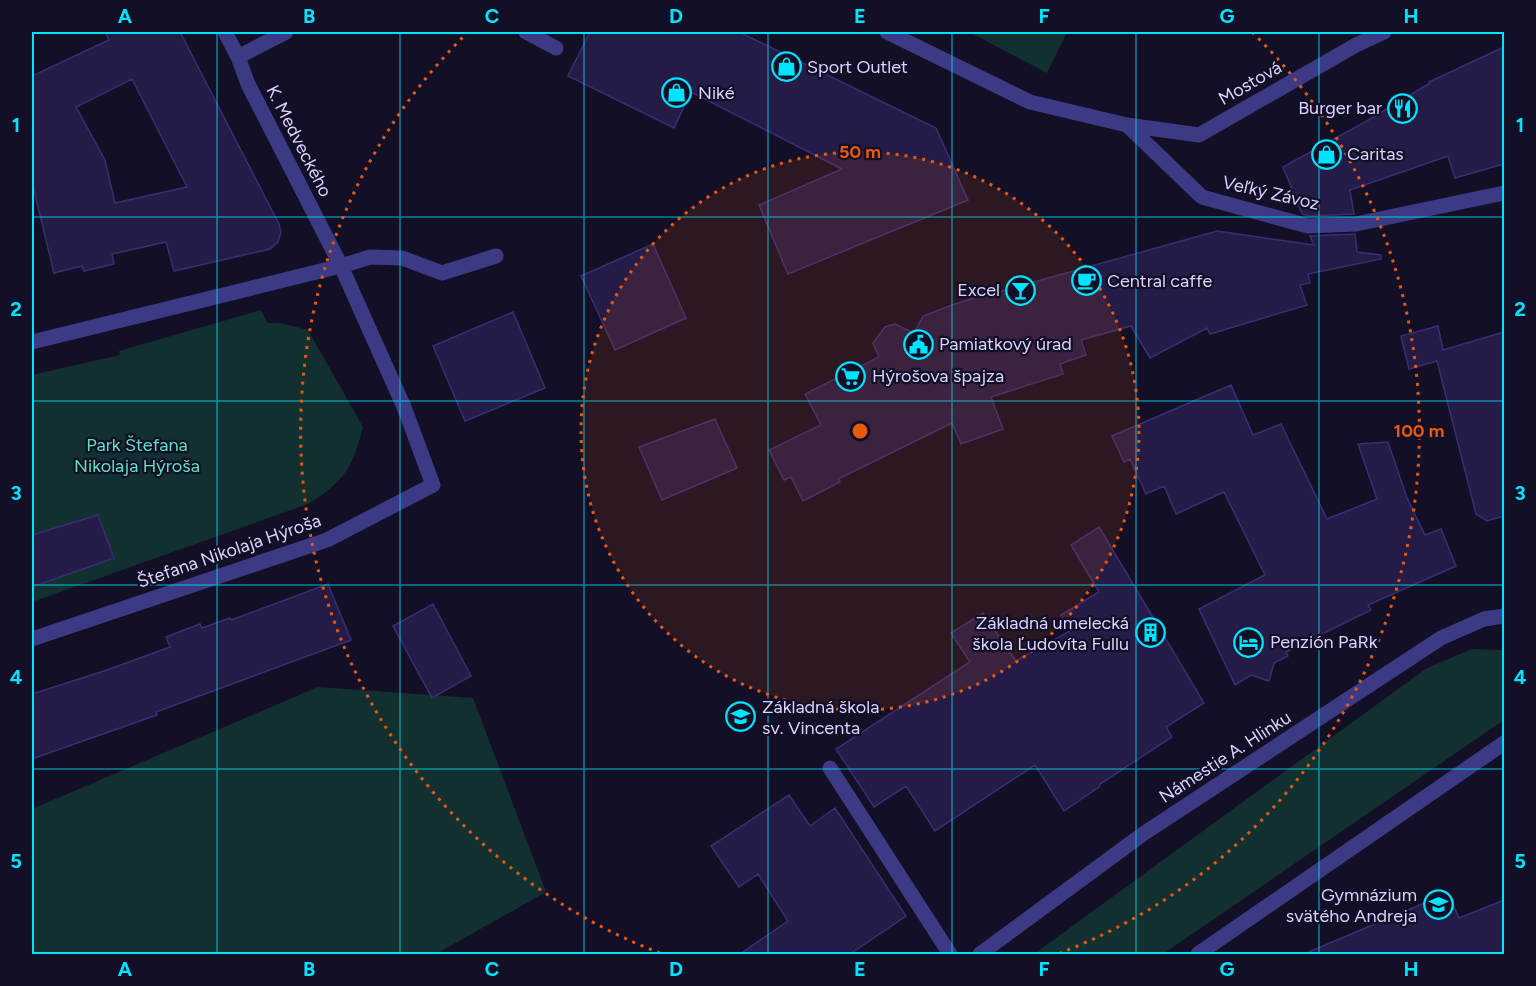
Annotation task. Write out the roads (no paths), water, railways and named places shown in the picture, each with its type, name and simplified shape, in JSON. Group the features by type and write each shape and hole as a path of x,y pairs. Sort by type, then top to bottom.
{"street":[{"name":"K. Medveckého","path":"225,32 248,84 341,266 404,407 433,485"},
{"path":"238,57 286,32"},
{"path":"526,32 556,48"},
{"name":"Mostová","path":"887,32 1030,102 1127,125 1199,135 1356,45 1384,32"},
{"name":"Veľký Závoz","path":"1127,125 1202,197 1308,226 1356,224 1504,193"},
{"path":"32,342 370,257 402,258 442,273 496,256"},
{"name":"Štefana Nikolaja Hýroša","path":"32,639 327,540 433,485"},
{"name":"Námestie A. Hlinku","path":"980,954 1143,834 1441,638 1484,619 1504,616"},
{"path":"1198,954 1504,743"},
{"path":"830,768 950,954"}],"place":[{"name":"Sport Outlet","path":"786,67"},
{"name":"Niké","path":"677,93"},
{"name":"Burger bar","path":"1403,108"},
{"name":"Caritas","path":"1326,154"},
{"name":"Central caffe","path":"1086,281"},
{"name":"Excel","path":"1021,290"},
{"name":"Pamiatkový úrad","path":"918,344"},
{"name":"Hýrošova špajza","path":"851,376"},
{"name":"Základná umelecká škola Ľudovíta Fullu","path":"1150,633"},
{"name":"Penzión PaRk","path":"1249,642"},
{"name":"Základná škola sv. Vincenta","path":"741,717"},
{"name":"Gymnázium svätého Andreja","path":"1438,905"}],"park label":[{"name":"Park Štefana Nikolaja Hýroša","path":"137,455"}]}
